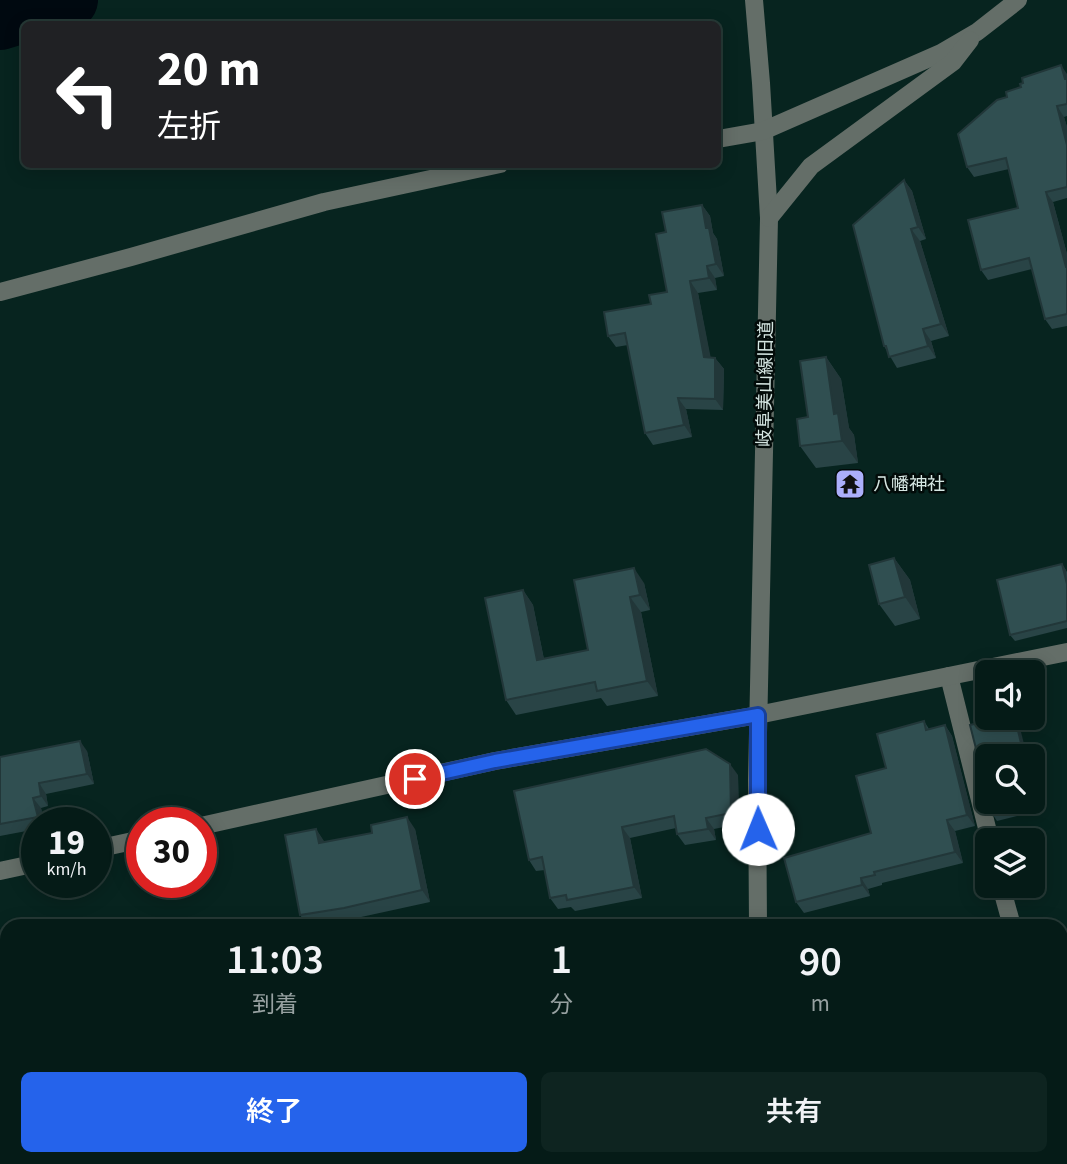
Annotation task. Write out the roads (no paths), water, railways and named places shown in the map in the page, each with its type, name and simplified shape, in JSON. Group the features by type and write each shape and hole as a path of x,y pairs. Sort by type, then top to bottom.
{"street":[{"name":"岐阜美山線旧道","path":"754,0 769,218 758,715 758,919"},
{"path":"721,138 763,131 942,52 976,32 1018,0"},
{"path":"769,218 811,166 953,62 976,32"},
{"path":"0,292 324,202 481,168"},
{"path":"217,822 495,761 758,715 1067,652"},
{"path":"949,676 987,828"},
{"path":"0,871 21,866"},
{"path":"1005,898 1010,919"}],"waterway":[{"path":"0,21 69,0"}],"place":[{"name":"八幡神社","path":"850,484"}]}
